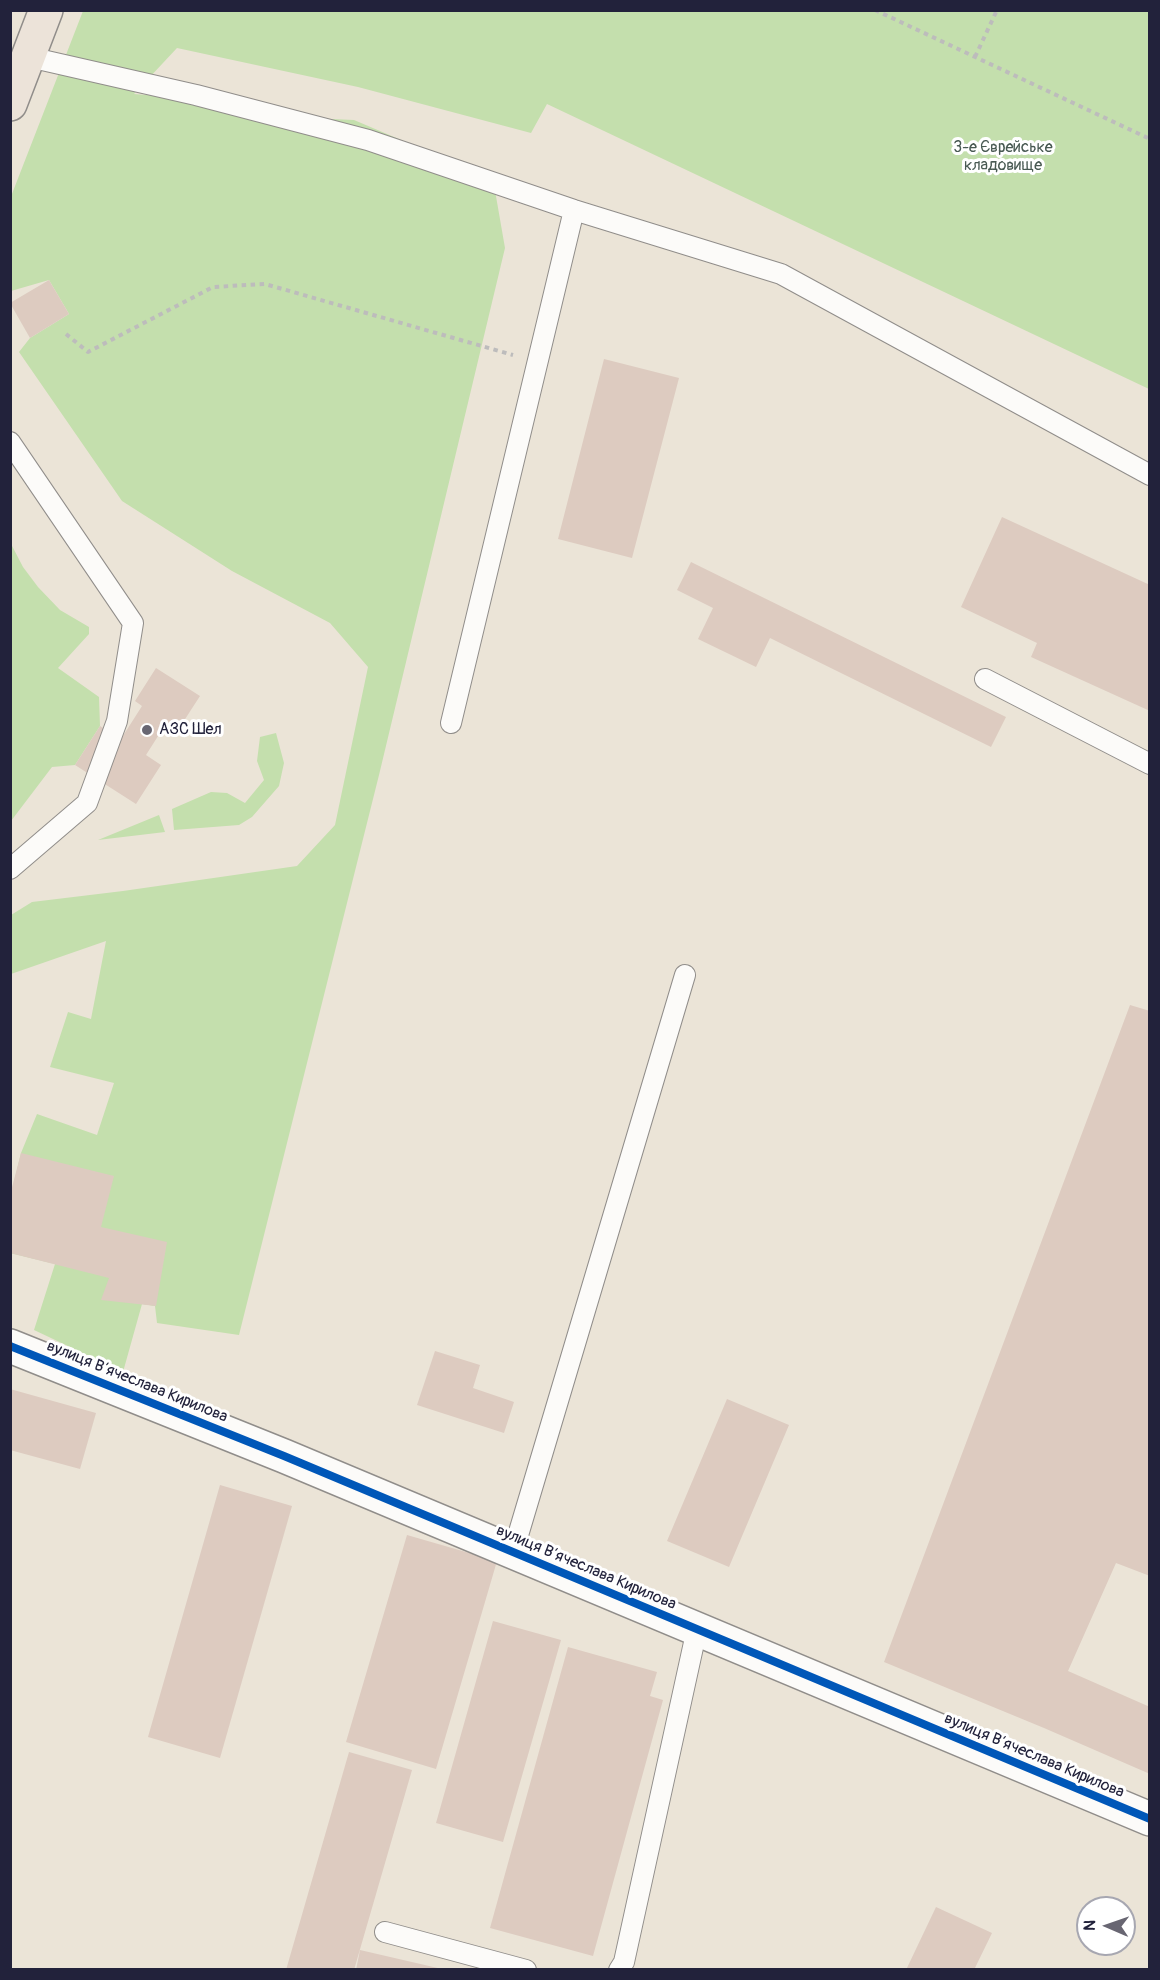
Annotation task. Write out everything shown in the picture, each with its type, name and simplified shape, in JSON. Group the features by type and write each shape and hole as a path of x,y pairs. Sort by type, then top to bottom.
{"main road":[{"path":"10,104 46,10"}],"street":[{"name":"вулиця Вʼячеслава Кирилова","path":"10,1346 284,1456 1149,1819"}],"lane":[{"path":"29,57 196,95 368,140 574,210 781,274 1149,475"},
{"path":"451,723 574,210"},
{"path":"10,442 133,623 117,721 87,803 10,869"},
{"path":"986,679 1149,764"},
{"path":"513,1552 685,975"},
{"path":"619,1970 624,1962 696,1629"},
{"path":"385,1932 526,1970"}],"path":[{"path":"875,10 1149,139"},
{"path":"975,57 997,10"},
{"path":"66,334 88,352 213,287 265,284 538,362"}],"green space":[{"name":"3-е Єврейське кладовище","path":"83,11 1149,11 1149,389 547,104 531,133 358,87 177,48 134,94 244,103 310,118 354,120 493,179 505,248 379,775 239,1335 157,1323 155,1306 142,1304 123,1372 34,1330 55,1264 10,1253 11,1195 21,1153 37,1114 97,1135 114,1083 50,1067 68,1012 91,1019 106,941 11,974 11,915 32,902 297,866 335,825 368,667 330,623 232,571 122,501 19,352 30,338 69,314 49,280 11,291 10,199"},
{"path":"10,542 23,567 38,587 60,610 89,627 89,634 58,668 99,697 100,726 75,765 52,767 11,821"},
{"path":"276,733 284,763 279,786 252,817 239,825 174,830 172,809 211,792 227,793 245,803 264,780 257,761 260,737"},
{"path":"159,815 165,832 98,840"}],"building":[{"path":"49,280 69,314 30,338 10,303"},
{"path":"604,359 679,378 632,558 558,539"},
{"path":"1002,517 1150,585 1150,711 1031,657 1037,643 961,607"},
{"path":"691,562 1006,717 991,747 770,638 756,667 698,639 713,608 677,590"},
{"path":"156,668 200,696 178,730 167,722 146,755 161,765 136,804 75,765 100,726 121,739 142,706 135,701"},
{"path":"1130,1005 1150,1011 1150,1576 1116,1563 1068,1671 1150,1707 1150,1774 884,1662"},
{"path":"21,1153 114,1176 101,1227 167,1242 156,1306 101,1300 109,1278 10,1253 10,1195"},
{"path":"435,1351 480,1365 473,1388 514,1402 504,1433 417,1405"},
{"path":"10,1389 96,1413 80,1469 10,1450"},
{"path":"727,1399 789,1425 729,1567 667,1541"},
{"path":"220,1485 292,1506 220,1758 148,1737"},
{"path":"407,1535 497,1561 436,1769 346,1742"},
{"path":"493,1621 561,1640 503,1842 436,1823"},
{"path":"568,1647 657,1672 650,1696 663,1700 593,1956 490,1928"},
{"path":"349,1752 412,1770 354,1970 286,1970"},
{"path":"936,1907 992,1933 974,1970 906,1970"},
{"path":"360,1950 442,1969 442,1970 356,1970"}],"cycle path":[{"path":"10,1346 284,1456 1150,1819"}],"place":[{"name":"АЗС Шел","path":"147,730"}]}
